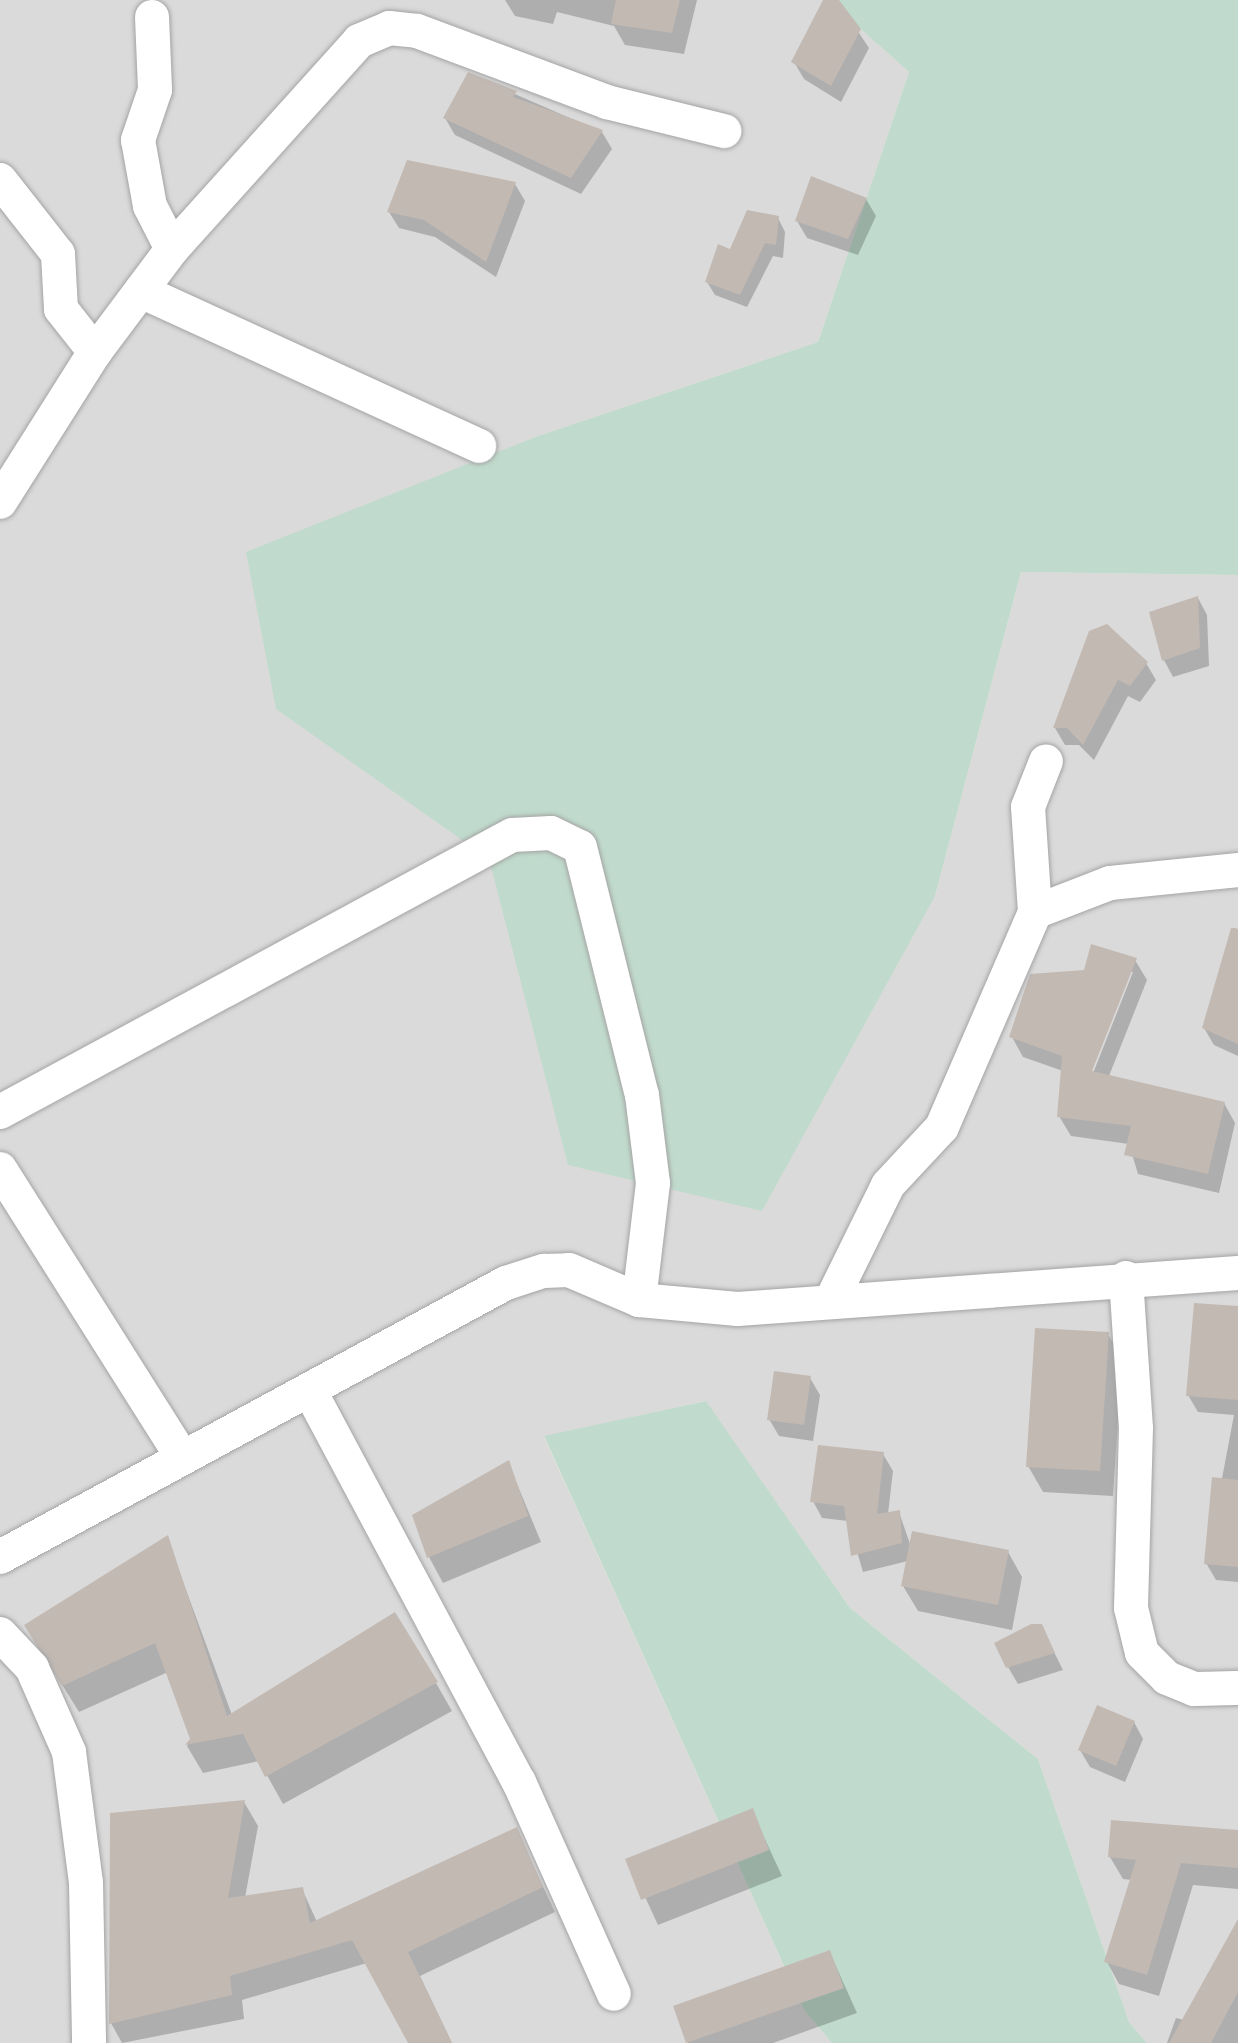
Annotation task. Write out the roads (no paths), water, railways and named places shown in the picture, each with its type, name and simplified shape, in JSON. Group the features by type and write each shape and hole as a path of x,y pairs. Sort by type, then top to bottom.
{"street":[{"path":"152,17 155,90 138,140 150,206 172,249"},
{"path":"0,502 95,352 172,249 359,41 389,28 417,31 607,102 724,131"},
{"path":"0,180 55,248 61,309 95,352"},
{"path":"141,291 479,446"},
{"path":"831,1301 888,1185 942,1127 1035,912 1028,807 1046,761"},
{"path":"0,1112 512,835 551,833 580,847 642,1095 653,1199 639,1300"},
{"path":"1035,912 1110,883 1238,870"},
{"path":"0,1169 181,1455"},
{"path":"0,1557 181,1455 311,1393 506,1283 544,1271 569,1270 639,1300 738,1309 1126,1278 1238,1273"},
{"path":"1126,1278 1136,1428 1131,1608 1142,1653 1167,1678 1194,1689 1238,1688"},
{"path":"311,1393 519,1782 614,1994"},
{"path":"0,1634 32,1668 69,1752 86,1883 89,2043"}]}
